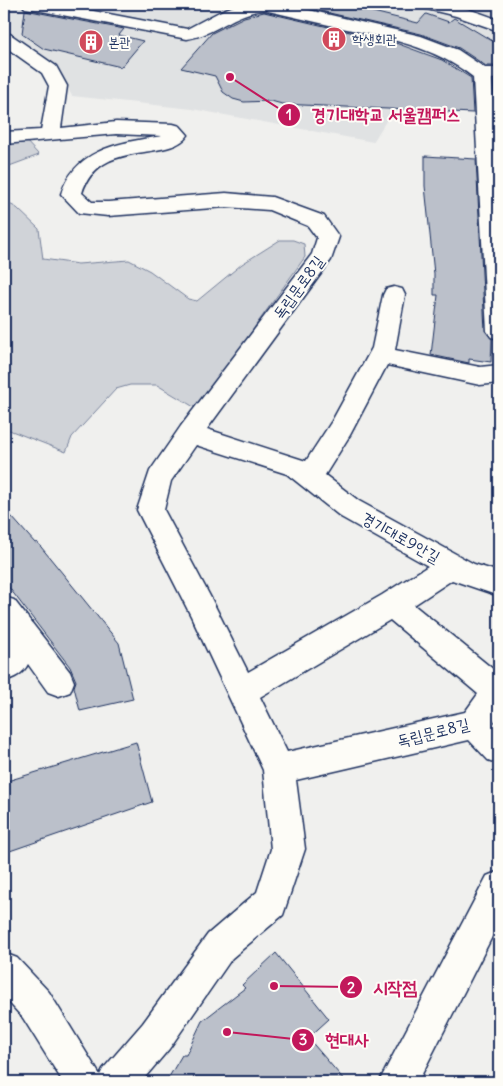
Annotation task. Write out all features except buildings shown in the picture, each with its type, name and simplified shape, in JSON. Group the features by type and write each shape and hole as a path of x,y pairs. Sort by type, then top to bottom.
{"street":[{"path":"31,4 187,34 197,33 219,19 234,13 250,7 264,5 378,31 421,43 463,59 491,74 499,331"},
{"path":"429,4 471,15 499,26"},
{"path":"4,38 49,70 58,86 50,135 4,138"},
{"name":"독립문로8길","path":"50,135 116,128 173,130 178,135 171,140 116,152 95,161 79,175 71,194 86,208 108,209 226,200 272,204 316,221 328,237 323,255 190,433 160,478 150,510 202,609 279,769 288,849 271,903 220,946 156,1036 116,1082"},
{"path":"309,478 341,428 384,348 394,295"},
{"path":"380,355 480,376 499,374"},
{"name":"경기대로9안길","path":"190,433 296,467 350,509 466,574 499,584"},
{"path":"241,692 392,604 451,566"},
{"name":"독립문로8길","path":"279,769 475,724 498,690 392,604"},
{"path":"4,608 59,682"},
{"path":"4,647 14,661 4,668"},
{"path":"475,724 499,748"},
{"path":"398,1082 499,888"},
{"path":"4,971 36,1005 84,1082"}],"shaded area":[{"path":"8,4 410,4 486,26 499,36 499,70 460,67 404,42 387,69 409,84 373,142 192,109 72,96 55,66 7,31 4,25 4,8"},
{"path":"449,4 499,4 499,20 490,15"},
{"path":"24,139 39,155 4,168 4,145"},
{"path":"4,201 17,208 39,229 43,259 78,264 129,260 150,271 188,299 197,301 242,264 280,240 293,240 304,244 305,257 256,325 199,410 157,385 130,385 116,389 72,437 66,452 4,428"}],"place":[{"name":"학생회관","path":"334,39"},
{"name":"본관","path":"91,42"},
{"name":"경기대학교 서울캠퍼스","path":"230,77"},
{"name":"시작점","path":"274,986"},
{"name":"현대사","path":"227,1032"}]}
